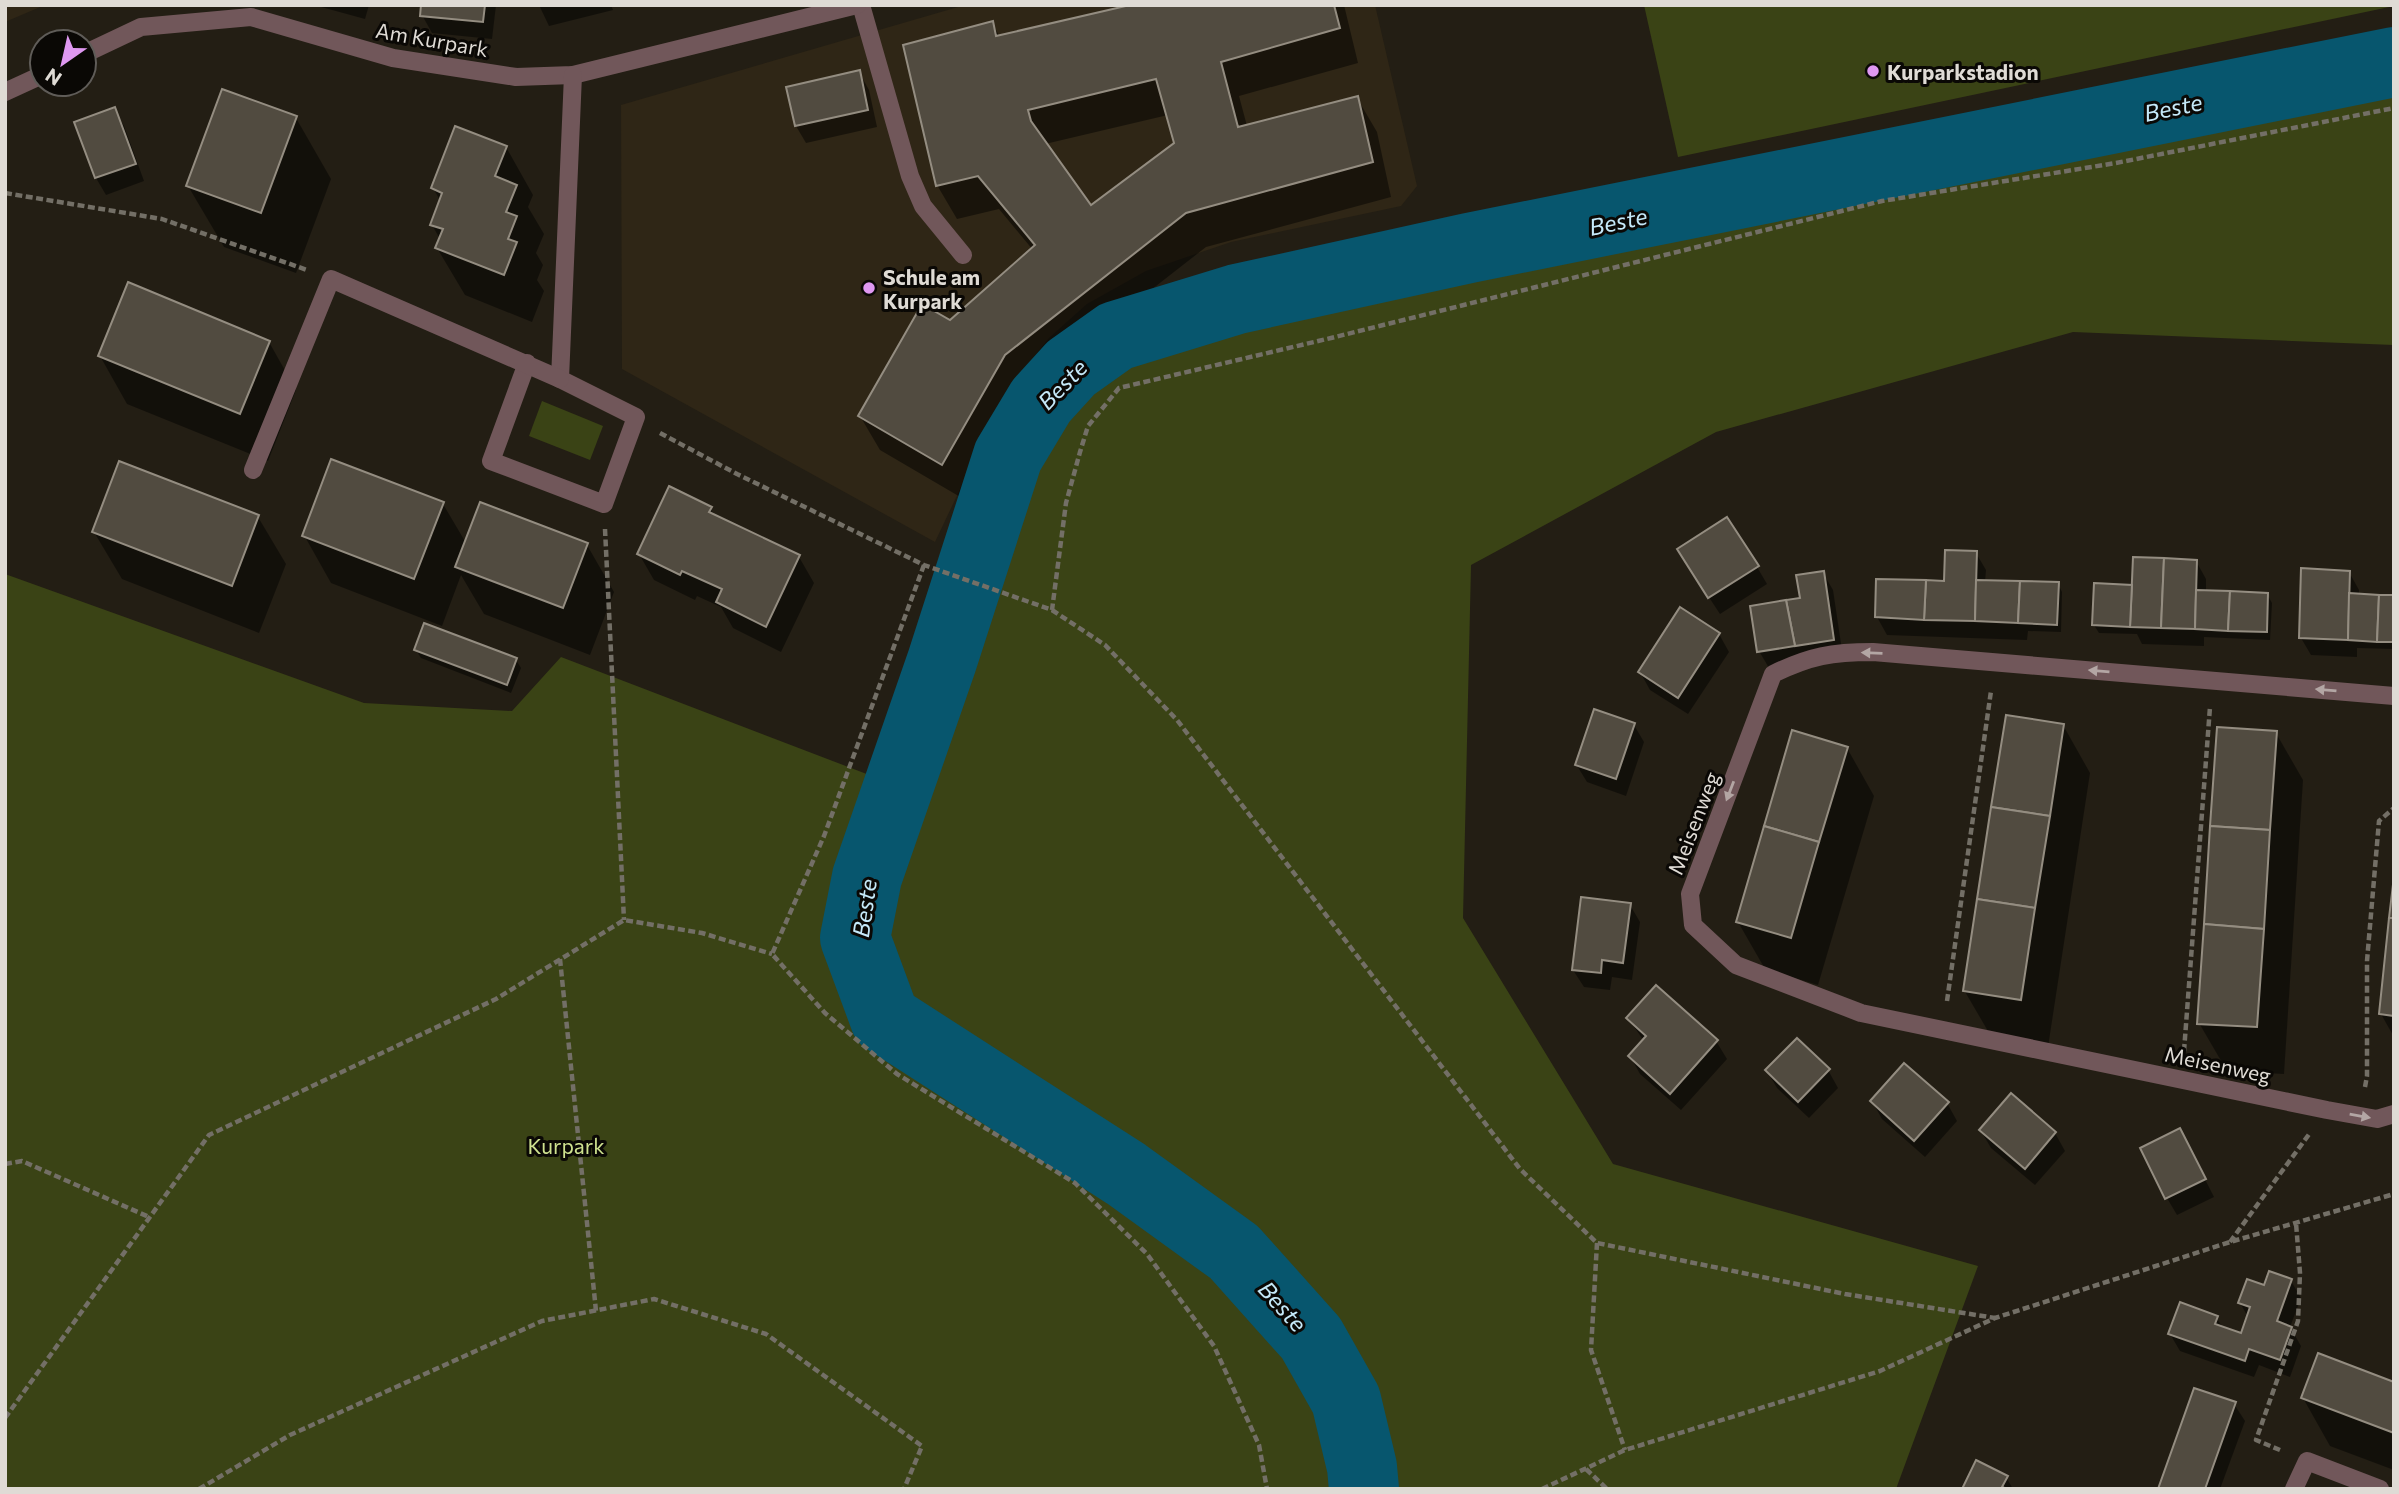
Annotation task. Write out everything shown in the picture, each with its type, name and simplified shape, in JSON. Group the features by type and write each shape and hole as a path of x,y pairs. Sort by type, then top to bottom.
{"street":[{"name":"Am Kurpark","path":"98,47 141,27 251,17 393,58 516,77 573,75 859,5"},
{"path":"859,5 910,176 923,206 963,255"},
{"path":"560,379 573,75"},
{"path":"5,92 28,81"},
{"path":"253,470 331,279 527,363 636,417 604,504 491,461 527,363"},
{"name":"Meisenweg","path":"2394,696 1873,652 1837,652 1802,660 1773,674 1690,894 1693,925 1736,965 1861,1013 2327,1110 2377,1119 2394,1114"},
{"path":"2294,1489 2307,1461 2380,1489"}],"path":[{"path":"1052,610 1066,503 1080,452 1088,426 1119,388 1882,201 2116,163 2394,108"},
{"path":"5,193 162,219 331,279"},
{"path":"636,417 737,474 924,565 997,593 1052,610 1105,645 1177,720 1520,1169 1597,1243 1845,1294 1995,1318"},
{"path":"604,504 624,920"},
{"path":"772,954 824,836 924,565"},
{"path":"1942,1030 1995,662"},
{"path":"2182,1080 2212,680"},
{"path":"2358,1115 2367,1076 2367,961 2379,821 2394,808"},
{"path":"5,1418 209,1135 496,999 624,920 702,933 772,954 825,1013 897,1074 1075,1183 1147,1254 1214,1346 1259,1445 1267,1489"},
{"path":"560,959 596,1311"},
{"path":"2230,1242 2327,1110"},
{"path":"5,1164 22,1161 149,1217"},
{"path":"1542,1489 1625,1450 1880,1371 1995,1318 2230,1242 2394,1194"},
{"path":"2296,1223 2300,1273 2298,1321 2256,1440 2307,1461"},
{"path":"1597,1243 1591,1350 1625,1450"},
{"path":"200,1489 290,1435 542,1321 654,1299 766,1334 922,1446 904,1489"},
{"path":"1586,1469 1607,1489"}],"shaded area":[{"path":"5,5 45,5 5,22"},
{"name":"Schule am Kurpark","path":"965,5 1375,5 1417,186 1401,206 1231,242 1146,271 1087,304 1049,338 1006,392 935,542 622,369 621,105"}],"green space":[{"name":"Kurparkstadion","path":"1644,5 2394,5 2394,6 1678,157"},
{"name":"Kurpark","path":"2394,62 2394,345 2073,332 1716,432 1471,565 1463,918 1613,1164 1978,1266 1896,1489 5,1489 5,574 364,703 512,711 561,657 898,786 1008,456 1041,401 1071,368 1116,336 1237,299 1469,248"},
{"path":"542,401 603,426 590,460 529,436"}],"building":[{"path":"421,5 485,5 483,22 420,16"},
{"path":"1130,5 1334,5 1340,28 1221,62 1238,127 1358,96 1373,162 1186,213 1005,355 942,465 858,416 922,304 950,320 1035,245 978,176 936,186 903,45 993,21 996,36","holes":["1156,79 1174,143 1091,205 1031,121 1028,110"]},
{"path":"860,70 868,110 795,126 786,87"},
{"path":"222,89 297,116 261,213 186,186"},
{"path":"115,107 136,164 95,178 74,122"},
{"path":"455,126 507,146 495,176 517,185 506,212 517,216 508,239 517,242 504,275 435,248 443,229 430,225 442,193 431,188"},
{"path":"128,282 270,341 240,414 98,356"},
{"path":"331,459 444,502 414,579 302,536"},
{"path":"119,461 259,515 232,586 92,532"},
{"path":"669,486 712,507 709,512 800,555 766,627 716,602 722,589 682,571 680,575 637,554"},
{"path":"480,502 588,543 563,608 455,567"},
{"path":"1727,517 1759,566 1708,598 1677,549"},
{"path":"1945,550 1977,551 1975,621 1924,620 1926,580 1944,581"},
{"path":"2133,557 2164,558 2161,628 2130,627"},
{"path":"2164,558 2197,560 2195,629 2161,628"},
{"path":"2301,568 2350,571 2348,640 2299,638"},
{"path":"1824,571 1834,640 1795,646 1786,600 1800,598 1796,575"},
{"path":"1876,579 1926,580 1924,620 1875,617"},
{"path":"1976,580 2020,581 2018,623 1975,621"},
{"path":"2020,581 2059,582 2057,625 2018,623"},
{"path":"2094,583 2132,585 2130,627 2092,625"},
{"path":"2196,590 2230,591 2228,631 2195,629"},
{"path":"2230,591 2268,593 2267,632 2228,631"},
{"path":"2349,593 2379,595 2377,642 2348,640"},
{"path":"2379,595 2394,595 2394,642 2377,642"},
{"path":"1786,600 1795,646 1757,652 1750,606"},
{"path":"1680,607 1720,633 1678,698 1638,672"},
{"path":"424,623 517,658 507,685 414,650"},
{"path":"1594,709 1635,723 1616,779 1575,765"},
{"path":"2006,715 2064,724 2050,816 1991,807"},
{"path":"2217,727 2277,731 2270,830 2210,826"},
{"path":"1792,730 1848,747 1819,842 1764,826"},
{"path":"1991,807 2050,816 2035,908 1977,899"},
{"path":"1764,826 1819,842 1791,938 1736,922"},
{"path":"2210,826 2270,830 2264,929 2204,924"},
{"path":"2394,876 2394,918 2389,918"},
{"path":"1581,897 1631,903 1623,963 1602,960 1601,973 1572,970"},
{"path":"1977,899 2035,908 2021,1000 1963,991"},
{"path":"2389,918 2394,918 2394,1016 2379,1014"},
{"path":"2204,924 2264,929 2257,1027 2197,1024"},
{"path":"1656,985 1718,1040 1670,1094 1628,1056 1646,1036 1626,1018"},
{"path":"1797,1038 1830,1069 1798,1102 1765,1070"},
{"path":"1904,1063 1949,1102 1914,1141 1870,1101"},
{"path":"2011,1093 2056,1132 2025,1169 1979,1130"},
{"path":"2180,1128 2206,1179 2165,1199 2140,1148"},
{"path":"2269,1271 2292,1279 2277,1321 2292,1327 2280,1360 2249,1349 2245,1361 2168,1334 2180,1302 2218,1316 2215,1324 2241,1333 2250,1307 2238,1303 2247,1279 2264,1285"},
{"path":"2318,1353 2394,1382 2394,1433 2301,1398"},
{"path":"2194,1388 2236,1402 2205,1489 2158,1489"},
{"path":"1976,1460 2008,1476 2002,1487 2007,1489 1962,1489"}],"waterway":[{"name":"Beste","path":"1364,1489 1362,1467 1346,1400 1311,1338 1234,1252 1126,1174 885,1019 855,938 867,877 942,661 1008,456 1041,401 1071,368 1116,336 1237,299 1469,248 2394,62"}],"place":[{"name":"Kurparkstadion","path":"1873,71"},
{"name":"Schule am Kurpark","path":"869,288"}]}
